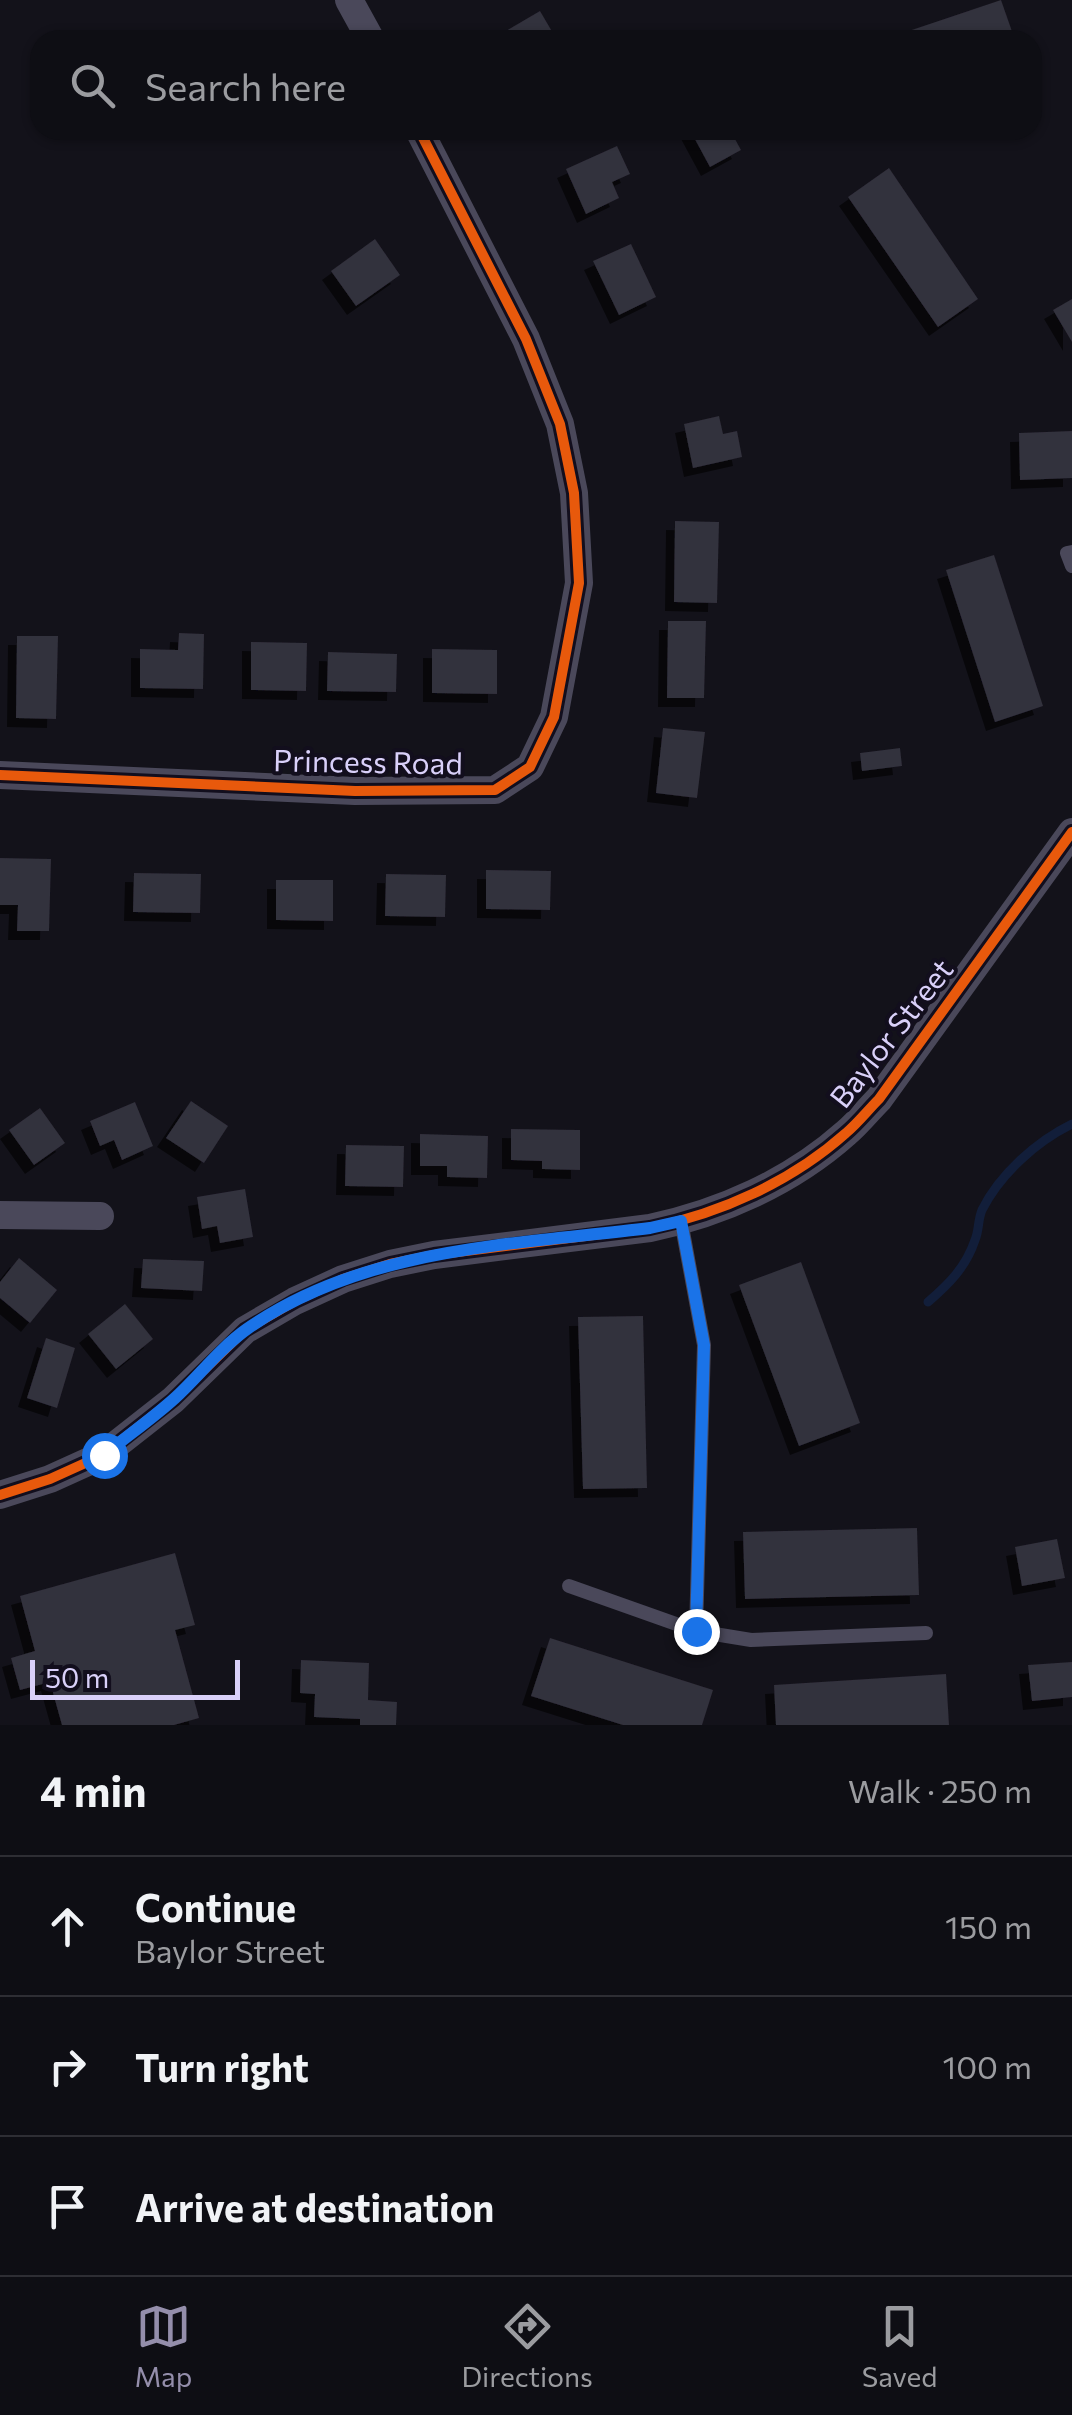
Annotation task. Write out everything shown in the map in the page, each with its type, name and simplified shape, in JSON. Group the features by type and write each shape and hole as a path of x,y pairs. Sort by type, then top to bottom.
{"street":[{"path":"349,0 365,30"},
{"name":"Princess Road","path":"0,775 355,790 495,790 530,768 554,717 578,583 574,493 560,424 526,339 423,140"},
{"name":"Baylor Street","path":"0,1496 104,1455 173,1400 245,1330 343,1279 434,1254 650,1228 730,1204 778,1182 846,1133 879,1099 1072,832"},
{"path":"0,1215 100,1216"}],"lane":[{"path":"1072,552 1068,552 1072,566"},
{"path":"681,1221 704,1345 696,1631"},
{"path":"569,1586 696,1631 751,1640 926,1633"}],"building":[{"path":"1001,0 1012,30 912,30"},
{"path":"540,11 551,30 508,30"},
{"path":"695,140 736,140 741,150 710,167"},
{"path":"617,146 630,174 612,182 619,198 586,214 566,169"},
{"path":"889,168 978,299 938,327 848,197"},
{"path":"375,239 400,275 356,306 331,271"},
{"path":"631,244 656,297 619,315 593,261"},
{"path":"1072,299 1072,342 1053,310"},
{"path":"719,416 723,434 737,431 742,457 693,468 684,424"},
{"path":"1072,431 1072,478 1020,480 1019,433"},
{"path":"675,521 719,522 717,603 674,602"},
{"path":"994,555 1043,706 995,722 946,570"},
{"path":"668,621 706,621 704,698 667,698"},
{"path":"179,633 204,634 203,689 140,688 140,649 178,650"},
{"path":"17,636 58,636 56,719 16,718"},
{"path":"251,642 307,643 306,691 251,690"},
{"path":"432,649 497,650 497,694 432,693"},
{"path":"328,652 397,654 396,692 327,691"},
{"path":"663,728 705,732 697,798 656,793"},
{"path":"900,748 902,766 862,771 860,753"},
{"path":"0,858 51,859 49,931 17,931 18,905 0,905"},
{"path":"486,870 551,871 550,910 486,909"},
{"path":"134,873 201,874 200,913 133,912"},
{"path":"386,874 446,875 445,917 385,916"},
{"path":"276,880 333,880 333,921 276,920"},
{"path":"191,1101 228,1126 204,1163 166,1138"},
{"path":"135,1102 153,1146 122,1160 114,1140 100,1146 90,1121"},
{"path":"40,1108 65,1143 34,1165 9,1130"},
{"path":"511,1129 580,1130 580,1170 542,1169 542,1161 511,1160"},
{"path":"420,1134 488,1136 487,1178 447,1177 447,1166 420,1166"},
{"path":"346,1145 404,1146 403,1187 345,1186"},
{"path":"245,1189 253,1237 220,1243 217,1226 202,1229 197,1197"},
{"path":"19,1258 57,1290 30,1323 0,1298 0,1282"},
{"path":"143,1259 204,1261 202,1291 141,1288"},
{"path":"801,1262 860,1423 799,1446 739,1285"},
{"path":"125,1304 153,1339 116,1369 88,1334"},
{"path":"643,1316 647,1488 583,1489 578,1317"},
{"path":"46,1338 75,1348 57,1408 27,1398"},
{"path":"917,1528 919,1595 745,1599 743,1532"},
{"path":"1057,1539 1065,1578 1022,1586 1015,1547"},
{"path":"175,1553 195,1625 175,1630 199,1718 174,1725 62,1725 50,1682 20,1690 11,1658 35,1651 20,1596"},
{"path":"550,1638 713,1690 702,1725 623,1725 531,1696"},
{"path":"301,1660 369,1663 368,1700 397,1702 396,1725 360,1725 360,1719 314,1717 315,1694 300,1693"},
{"path":"1072,1662 1072,1697 1032,1701 1028,1665"},
{"path":"946,1674 949,1725 776,1725 774,1685"}],"waterway":[{"path":"928,1302 967,1259 982,1210 1009,1171 1033,1149 1072,1124"}],"cycle path":[{"path":"0,775 355,791 495,790 530,767 554,717 579,583 574,493 560,424 526,339 424,140"},
{"path":"0,1495 50,1479 103,1455 173,1400 245,1330 343,1279 434,1255 677,1222 779,1181 825,1151 879,1099 1072,832"}],"route":[{"path":"104,1455 173,1400 245,1330 343,1279 434,1254 681,1221 704,1345 696,1631"}]}
